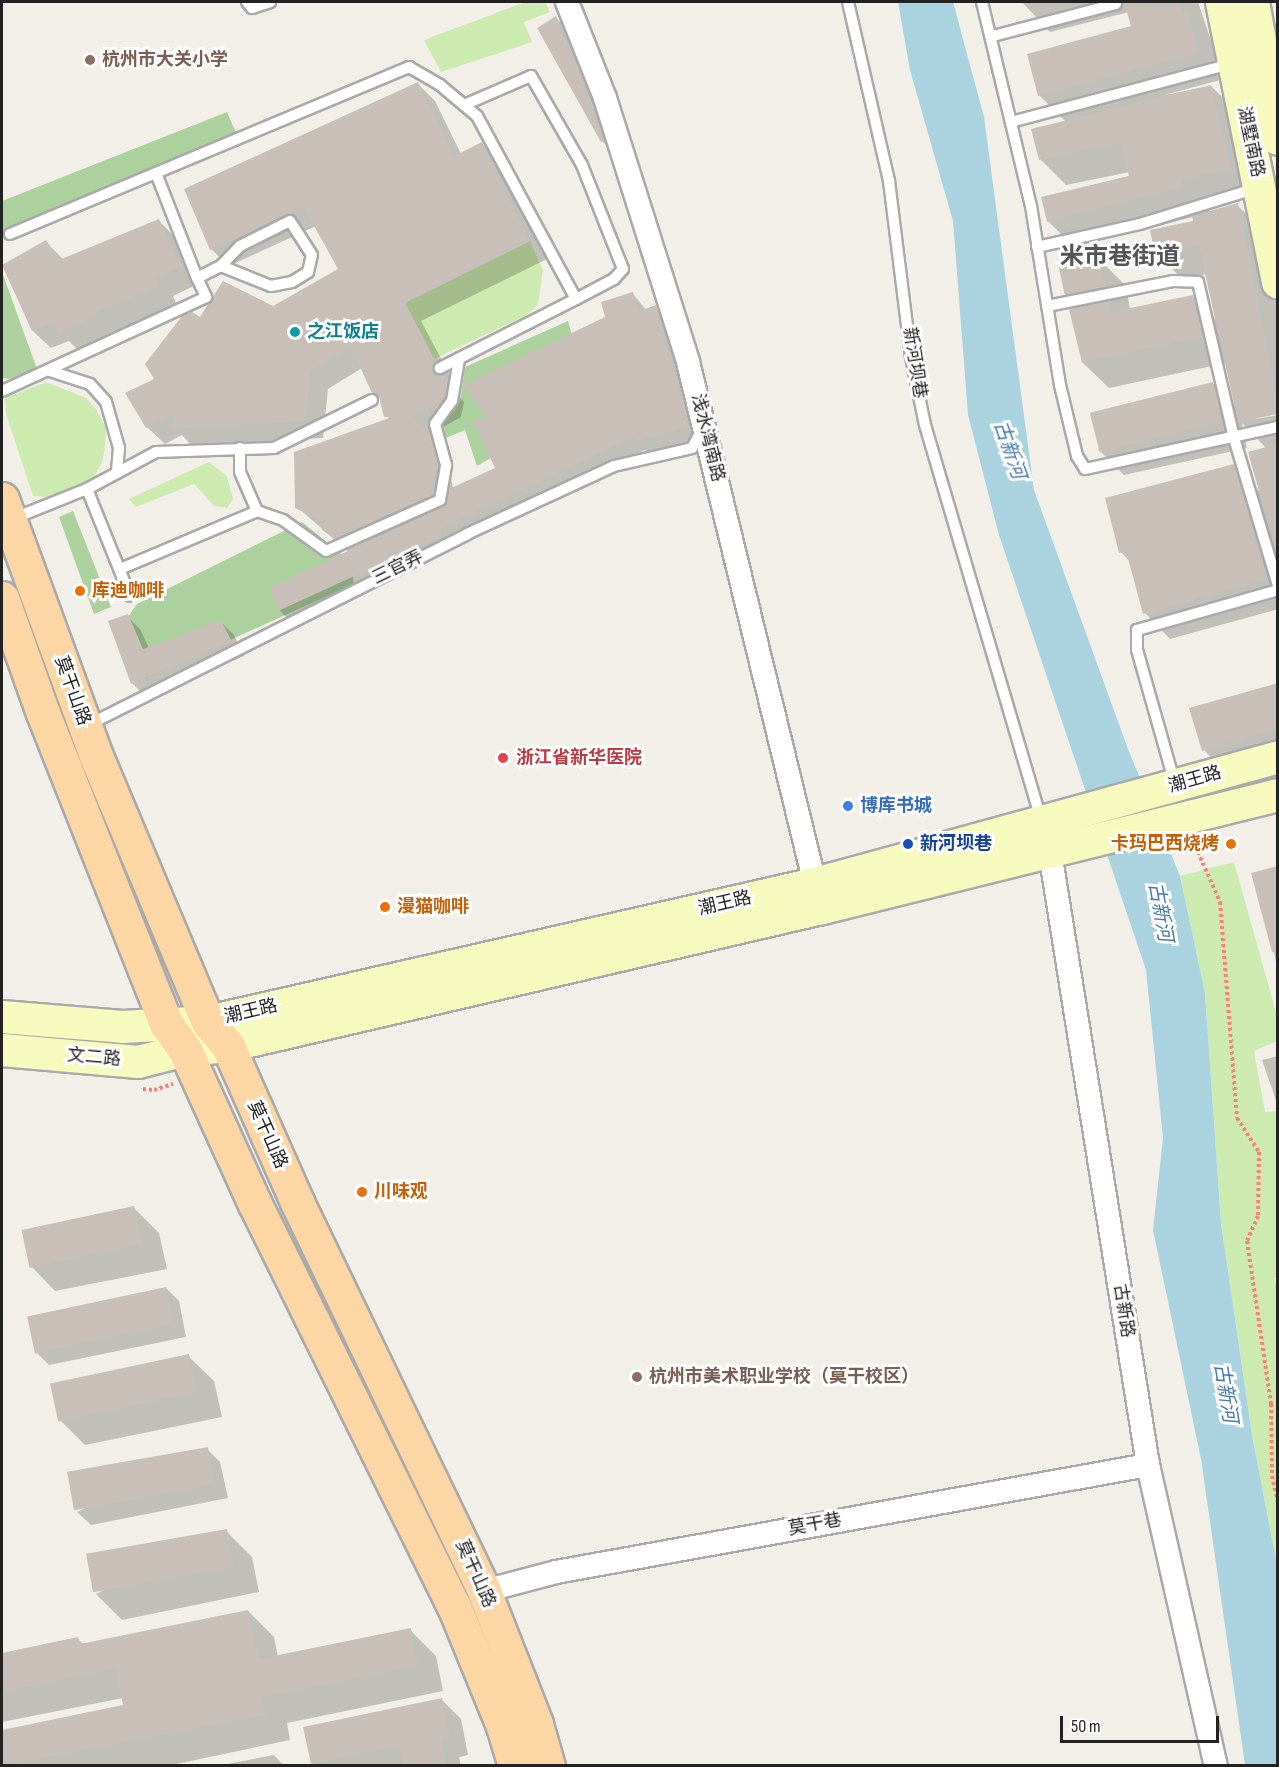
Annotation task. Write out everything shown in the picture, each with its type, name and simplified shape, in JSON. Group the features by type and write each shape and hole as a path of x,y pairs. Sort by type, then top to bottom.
{"main road":[{"name":"湖墅南路","path":"1222,2 1278,282"},
{"name":"湖墅南路","path":"1253,2 1278,139"},
{"name":"莫干山路","path":"5,510 85,726 218,1034 484,1591 536,1724 548,1766"},
{"name":"莫干山路","path":"2,598 43,713 166,1023 185,1050 255,1204 454,1606 503,1726 515,1766"},
{"name":"潮王路","path":"185,1050 218,1034 815,884 1278,757"},
{"name":"潮王路","path":"166,1023 218,1034 1050,852 1278,795"},
{"name":"文二路","path":"2,1017 123,1027 166,1023"},
{"name":"文二路","path":"2,1050 138,1062 185,1050"}],"street":[{"name":"浅水湾南路","path":"567,2 605,98 688,362 815,884"},
{"name":"古新路","path":"1050,852 1148,1465 1216,1766"},
{"name":"莫干巷","path":"484,1591 556,1572 1148,1465"}],"lane":[{"path":"248,2 252,9 270,2"},
{"name":"新河坝巷","path":"849,2 889,181 911,357 925,426 1041,821"},
{"path":"982,2 993,36 1011,122 1070,425 1077,456 1085,469 1278,427"},
{"path":"993,36 1116,4"},
{"path":"1011,122 1234,64"},
{"path":"10,234 409,67 477,116 576,299"},
{"path":"440,368 614,279 623,269 582,165 531,76 464,105"},
{"path":"2,391 50,371 206,297 156,172"},
{"path":"1037,247 1140,224 1260,186"},
{"path":"197,278 221,266 240,246 290,221 312,255 308,272 292,282 271,286 221,266"},
{"path":"1047,306 1173,281 1198,282 1234,438 1278,588 1137,630 1137,650 1164,789"},
{"path":"120,569 257,510 283,520 326,551 440,500 446,465 435,424 452,401 459,359"},
{"path":"50,371 90,384 106,402 119,448 117,473"},
{"path":"5,510 87,489 156,452 274,448 372,400"},
{"name":"三官弄","path":"85,726 456,540 614,466 692,448 701,436 702,419"},
{"path":"240,448 240,472 257,510"},
{"path":"87,489 130,596"}],"path":[{"path":"1176,821 1220,902 1237,1118 1259,1152 1258,1216 1247,1241 1271,1404 1272,1476 1278,1501"}],"green space":[{"path":"525,2 545,2 550,12 524,22 532,42 441,72 424,40"},
{"path":"227,112 237,135 2,232 2,201"},
{"path":"530,241 543,270 538,305 525,316 434,359 405,303"},
{"path":"2,272 37,369 9,379 2,378"},
{"path":"568,321 585,381 498,454 477,466 465,430 446,438 442,415 460,402 465,367"},
{"path":"46,382 86,398 96,409 106,428 102,463 93,479 47,497 33,496 6,414 5,398"},
{"path":"209,462 227,476 233,499 227,508 214,506 194,484 136,507 129,499"},
{"path":"73,511 111,607 94,614 59,517"},
{"path":"302,522 350,561 354,584 146,678 124,623 137,604"},
{"path":"1234,862 1277,1016 1277,1041 1254,1051 1265,1112 1278,1111 1278,1277 1274,1278 1278,1293 1277,1565 1252,1435 1221,1223 1205,993 1180,876"}],"water":[{"name":"古新河","path":"898,2 953,2 984,117 1034,490 1128,749 1180,876 1205,993 1221,1223 1252,1435 1277,1565 1277,1765 1245,1765 1201,1459 1153,1230 1163,1138 1146,970 999,535 968,415 953,221 910,70"}],"building":[{"path":"1124,2 1179,2 1182,13 1187,12 1199,53 1038,96 1027,54 1131,26"},
{"path":"556,16 592,103 604,141 601,142 537,28"},
{"name":"之江饭店","path":"418,82 454,156 482,142 530,241 405,303 436,362 434,372 443,375 447,384 444,400 413,417 430,433 437,462 433,495 335,539 322,530 323,522 295,508 294,452 392,417 384,417 379,397 372,393 351,347 311,371 306,421 173,429 173,414 146,428 125,393 154,379 145,364 182,316 192,312 200,317 223,281 273,306 338,269 303,206 210,250 184,189"},
{"path":"1211,85 1231,169 1182,180 1184,187 1047,222 1041,197 1129,176 1121,143 1039,160 1031,129"},
{"path":"1238,203 1278,401 1278,414 1238,422 1199,246 1155,254 1150,230 1193,221 1192,216"},
{"path":"159,219 177,259 184,265 157,278 160,286 92,314 94,318 58,332 54,323 32,331 2,265 46,240 59,260"},
{"path":"1100,259 1106,287 1065,296 1059,268"},
{"path":"633,292 639,311 656,305 690,427 634,442 633,437 439,530 442,536 278,611 270,587 443,507 449,489 495,468 473,422 486,416 463,385 605,317 601,302"},
{"path":"1193,295 1203,337 1082,363 1069,309 1109,301 1111,312"},
{"path":"1213,382 1223,422 1100,453 1090,413"},
{"path":"1278,444 1278,558 1248,452"},
{"path":"1234,464 1268,579 1143,614 1126,551 1119,553 1105,498"},
{"path":"128,614 143,649 221,620 232,642 131,684 108,621"},
{"path":"1278,683 1278,729 1202,751 1189,708"},
{"path":"1278,866 1278,951 1272,952 1251,873"},
{"path":"134,1206 142,1244 30,1268 22,1230"},
{"path":"166,1287 174,1324 35,1354 27,1317"},
{"path":"189,1354 197,1392 58,1422 50,1384"},
{"path":"208,1447 215,1485 74,1510 67,1472"},
{"path":"227,1529 234,1567 93,1592 86,1554"},
{"path":"248,1610 259,1659 411,1628 418,1666 262,1698 266,1715 2,1766 2,1730 123,1705 115,1669 2,1692 2,1653 78,1637 80,1644"},
{"path":"442,1698 450,1736 441,1738 447,1766 403,1766 399,1746 311,1764 303,1727"}],"place":[{"name":"杭州市大关小学","path":"90,60"},
{"name":"之江饭店","path":"295,332"},
{"name":"库迪咖啡","path":"80,591"},
{"name":"浙江省新华医院","path":"503,758"},
{"name":"博库书城","path":"848,806"},
{"name":"新河坝巷","path":"908,844"},
{"name":"卡玛巴西烧烤","path":"1231,844"},
{"name":"漫猫咖啡","path":"385,907"},
{"name":"川味观","path":"362,1192"},
{"name":"杭州市美术职业学校（莫干校区）","path":"637,1377"}],"district":[{"name":"米市巷街道","path":"1120,257"}]}
